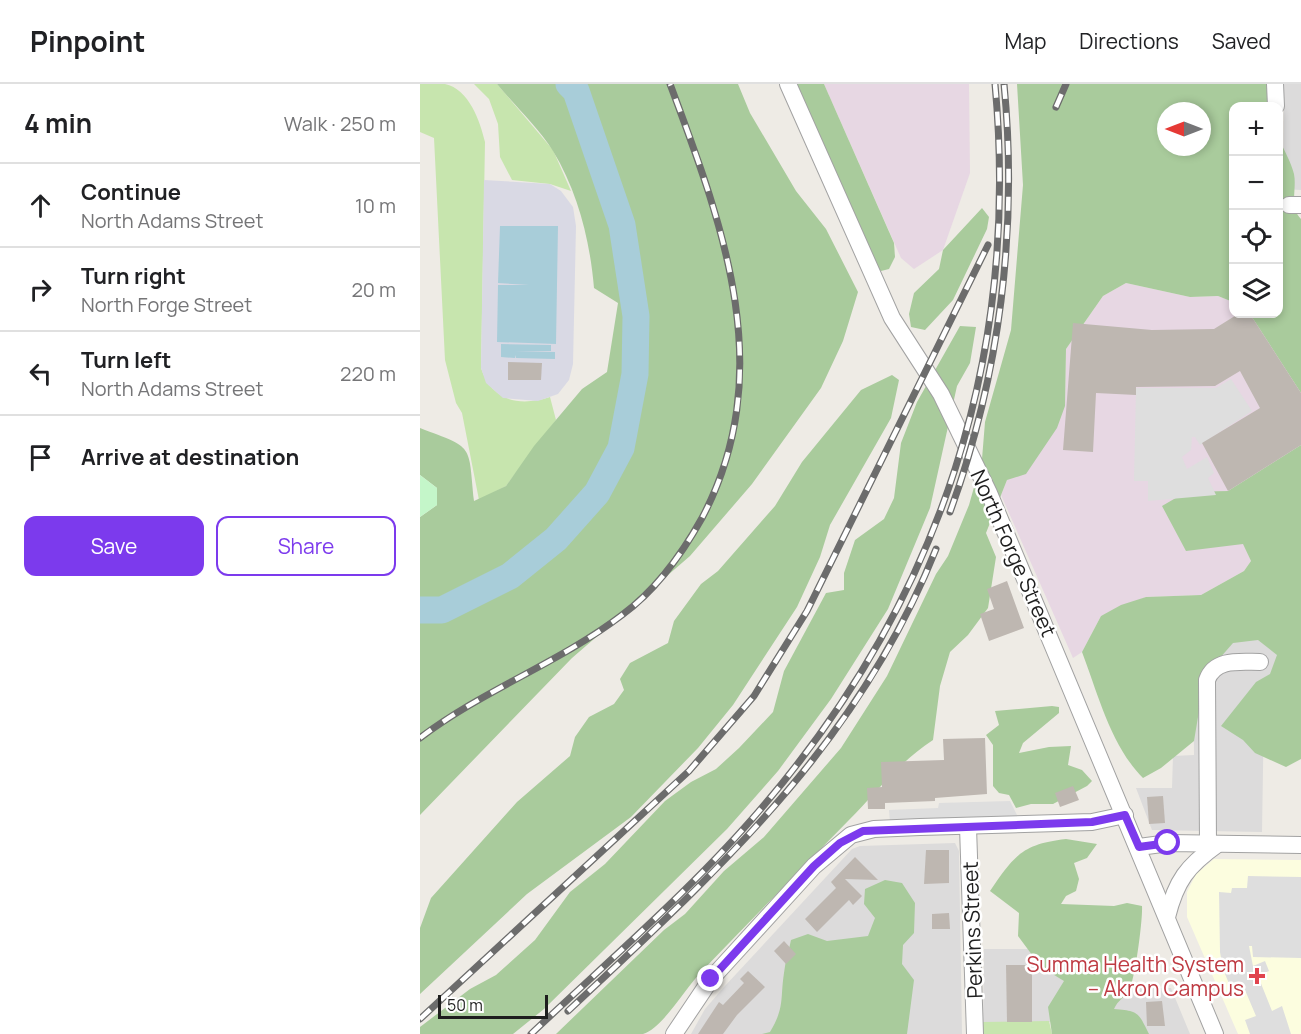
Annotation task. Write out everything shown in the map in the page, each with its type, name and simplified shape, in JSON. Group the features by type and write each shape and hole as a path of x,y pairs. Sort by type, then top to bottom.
{"street":[{"name":"North Forge Street","path":"788,84 892,318 958,424 1042,614 1215,1034"},
{"path":"1275,84 1276,102"},
{"path":"1213,844 1207,680 1210,672 1219,665 1260,662"},
{"path":"674,1034 711,979 814,866 851,835 874,829 1092,822 1125,815"},
{"name":"Perkins Street","path":"968,827 975,1034"},
{"path":"1139,847 1168,843 1301,845"},
{"path":"1167,917 1179,879 1213,844"}],"shaded area":[{"path":"824,84 969,84 970,173 943,250 914,269 901,258"},
{"path":"1284,84 1301,84 1301,190 1283,189"},
{"path":"484,180 550,184 561,191 573,207 576,226 573,364 569,380 558,394 538,401 503,398 486,383 481,368"},
{"path":"1126,283 1190,297 1218,296 1229,300 1229,318 1253,318 1301,393 1301,445 1228,491 1221,492 1251,561 1244,571 1201,595 1146,597 1101,616 1082,652 1073,658 1001,495 1007,480 1065,406 1066,349 1103,296"},
{"path":"1231,379 1252,411 1200,445 1195,437 1192,437 1191,450 1182,457 1187,469 1207,457 1214,473 1208,478 1216,495 1148,501 1148,481 1134,481 1136,388 1216,388"},
{"path":"1193,621 1301,623 1264,707 1262,832 1152,830 1136,788 1172,788 1173,756 1194,755"},
{"path":"1010,801 1018,817 890,823 889,810 938,808 939,803"},
{"path":"955,843 959,851 962,1034 691,1034 705,1009 724,987 852,849 860,846"},
{"name":"Summa Health System – Akron Campus","path":"1214,859 1301,860 1301,1034 1238,1034 1187,917 1187,892 1196,874"},
{"path":"1248,876 1301,877 1301,958 1253,957 1252,946 1249,946 1253,966 1265,961 1269,971 1258,976 1272,1011 1282,1006 1291,1034 1250,1034 1245,1020 1256,1016 1242,983 1230,986 1223,969 1220,952 1219,892 1231,893 1232,888 1247,888"},
{"path":"984,949 1073,949 1073,987 1171,988 1190,1034 1076,1034 1076,1022 983,1022"}],"green space":[{"path":"420,84 445,84 461,92 472,107 485,142 481,368 492,388 508,399 528,401 550,397 556,420 506,486 479,500 462,413 456,403 445,360 434,138 420,132"},
{"path":"474,84 497,84 553,150 571,191 550,184 512,180 500,157 498,124 489,99"},
{"path":"497,84 738,84 750,113 796,191 826,229 858,292 843,341 821,388 752,484 690,556 572,658 420,815 420,517 437,505 437,488 420,475 420,428 451,440 465,451 471,468 474,501 506,486 534,446 582,389 607,372 618,303 594,288 586,235 576,200 562,167 540,134"},
{"path":"793,84 824,84 894,243 895,257 889,269 881,271 873,264"},
{"path":"1017,84 1270,84 1271,102 1229,102 1229,300 1218,296 1190,297 1126,283 1103,296 1066,349 1065,406 1057,428 1026,474 1007,480 986,533 996,557 988,608 968,635 950,652 940,686 933,740 888,778 702,971 666,1016 651,1030 643,1034 556,1034 664,930 685,914 724,871 764,837 841,748 887,676 936,574 948,556 969,505 982,459 985,422 1011,330 1023,185"},
{"path":"1283,148 1294,174 1294,203 1301,219 1301,393 1253,318 1283,318"},
{"path":"982,208 989,217 987,229 953,300 925,330 911,327 909,314 914,293 939,269 943,250"},
{"path":"960,326 976,327 970,363 957,386 930,508 888,609 831,699 778,771 727,829 544,1009 513,1034 420,1034 420,1027 470,989 496,975 535,940 570,892 605,864 665,801 691,782 716,769 773,712 784,671 826,593 844,590 844,573 855,540 884,519 894,498 901,443 917,402"},
{"path":"892,375 899,380 891,418 830,525 820,557 797,607 733,705 698,748 631,817 527,894 420,994 420,928 431,898 517,802 570,756 575,737 589,717 614,704 624,690 620,679 630,663 668,643 674,621 701,584 718,571 775,506 802,462 861,390"},
{"path":"1301,445 1301,759 1286,767 1255,753 1243,740 1221,726 1256,682 1270,674 1277,655 1258,640 1233,643 1205,675 1194,741 1161,768 1143,778 1122,751 1114,735 1082,652 1101,616 1121,605 1146,597 1201,595 1244,571 1251,561 1243,544 1186,551 1162,506 1186,492 1228,491"},
{"path":"420,475 437,488 437,505 420,517"},
{"path":"1059,707 1059,713 1023,743 1019,753 1049,747 1071,746 1068,765 1082,770 1092,781 1053,804 1031,804 1016,808 1009,795 999,793 993,786 993,745 986,735 999,725 995,711"},
{"path":"1066,839 1097,844 1087,858 1074,863 1079,879 1076,891 1066,896 1061,904 1114,906 1127,903 1142,906 1134,975 1129,990 1114,1009 1137,1014 1149,1034 1052,1034 1048,1007 1064,981 1041,967 1018,936 1019,913 990,891 1020,854 1039,844"},
{"path":"885,880 902,883 915,903 914,933 903,945 902,964 914,980 907,1034 762,1034 770,1032 778,1016 791,940 808,934 827,941 868,936 875,918 864,904 865,889"},
{"path":"1049,1021 1052,1034 979,1034 983,1022"}],"water":[{"path":"500,226 558,226 556,344 497,342 498,285 529,285 498,283"},
{"path":"501,344 551,345 551,351 515,351 555,352 555,359 516,358 516,355 515,358 501,357"}],"building":[{"path":"1232,318 1253,318 1301,393 1301,445 1228,491 1202,443 1260,408 1240,371 1215,386 1136,387 1136,395 1096,393 1093,452 1063,450 1073,323 1152,330 1214,329"},
{"path":"508,362 542,363 541,380 508,380"},
{"path":"1007,581 1024,628 989,641 980,614 994,609 987,589"},
{"path":"985,738 987,794 935,798 935,801 885,803 885,809 868,809 867,788 882,787 881,762 944,760 943,739"},
{"path":"1073,786 1079,800 1060,807 1055,793"},
{"path":"1163,796 1165,823 1149,824 1147,797"},
{"path":"926,850 949,850 949,883 924,884"},
{"path":"855,857 878,880 845,879 862,896 853,905 849,900 817,932 805,919 836,888 831,882"},
{"path":"949,913 950,929 932,929 932,914"},
{"path":"784,941 796,954 786,964 774,951"},
{"path":"1006,965 1032,965 1032,1022 1007,1022"},
{"path":"748,971 765,987 737,1015 723,1034 698,1034 719,1002 723,1005 744,983 740,979"},
{"path":"1162,1001 1165,1026 1147,1026 1146,1002"}],"waterway":[{"path":"420,610 442,610 510,576 556,539 597,493 621,448 635,374 636,316 622,225 576,91 569,84"}],"railway":[{"path":"420,738 469,705 573,648 634,605 657,583 686,545 702,518 725,463 737,409 740,354 735,300 724,245 708,191 670,84"},
{"path":"531,1034 711,864 765,804 826,725 879,642 922,557 955,468 980,376 994,282 1000,184 995,84"},
{"path":"950,512 982,408 1001,301 1008,193 1008,138 1004,84"},
{"path":"1056,107 1066,84"},
{"path":"420,1019 689,771 754,696 807,611 988,245"},
{"path":"568,1011 730,855 779,801 825,744 867,684 904,619 936,549"}],"place":[{"name":"Summa Health System – Akron Campus","path":"1257,976"}],"route":[{"path":"711,979 814,866 851,835 863,831 1092,822 1125,815 1139,847 1168,843"}]}
